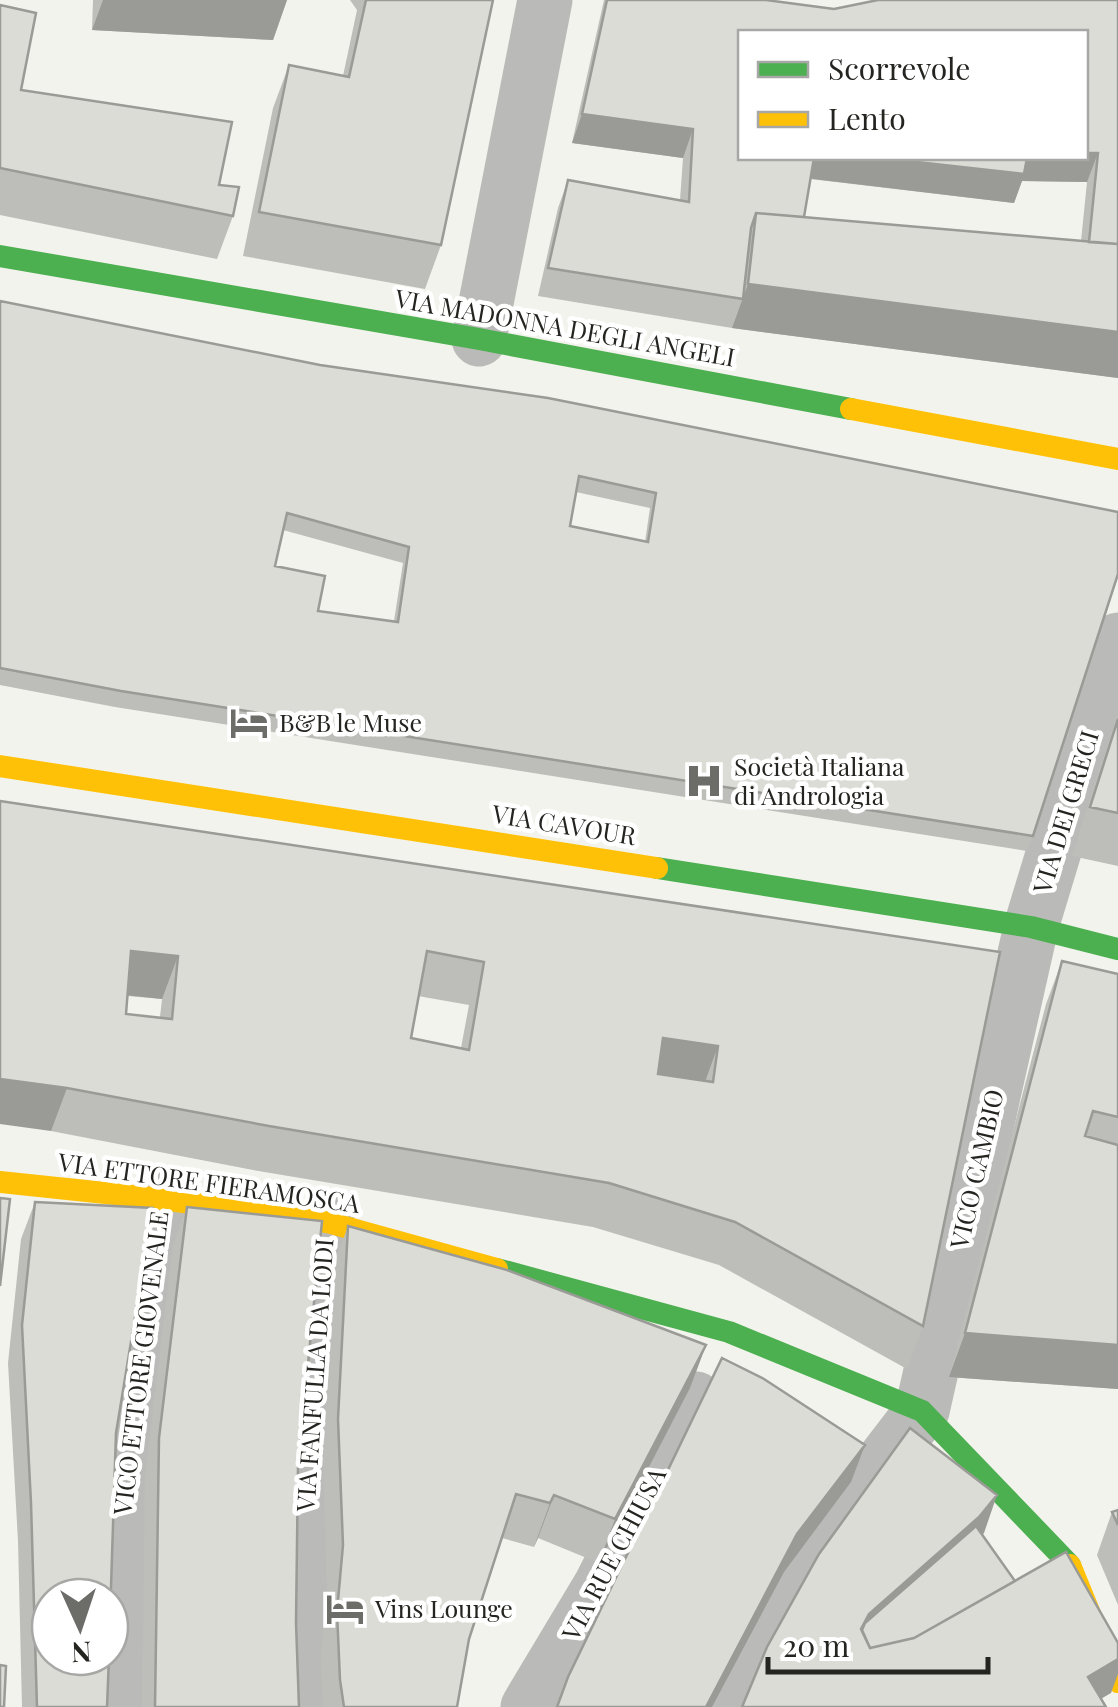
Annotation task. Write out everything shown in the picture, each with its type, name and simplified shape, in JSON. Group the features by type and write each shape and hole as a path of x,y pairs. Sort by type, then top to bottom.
{"street":[{"path":"479,339 545,0"},
{"name":"VIA MADONNA DEGLI ANGELI","path":"0,256 479,339 1118,459"},
{"name":"VIA DEI GRECI","path":"1031,927 1118,640"},
{"name":"VIA CAVOUR","path":"0,766 1031,927 1118,949"},
{"name":"VICO CAMBIO","path":"922,1412 1031,927"},
{"name":"VIA ETTORE FIERAMOSCA","path":"0,1182 327,1222 730,1332 922,1412"},
{"name":"VICO ETTORE GIOVENALE","path":"123,1707 120,1505 162,1199"},
{"name":"VIA FANFULLA DA LODI","path":"316,1707 302,1504 327,1222"},
{"name":"VIA RUE CHIUSA","path":"528,1707 602,1585 730,1332"},
{"path":"728,1707 789,1584 922,1412 1070,1565 1118,1682"}],"building":[{"path":"366,0 493,0 441,245 259,212 289,65 349,77"},
{"path":"607,0 766,0 834,9 878,0 1118,0 1118,244 1089,242 1098,153 1088,153 1088,30 738,30 738,160 814,160 804,217 756,213 743,299 548,268 568,180 689,202 693,129 582,114"},
{"path":"0,5 36,13 21,90 232,122 219,185 239,187 233,216 0,168"},
{"path":"899,160 1027,160 1024,174"},
{"path":"756,213 1118,244 1118,332 748,284"},
{"path":"0,301 320,365 548,398 1118,512 1118,574 1033,836 121,691 0,668","holes":["579,476 656,493 648,542 570,526","287,513 409,547 398,622 318,611 325,576 275,566"]},
{"path":"1118,719 1118,813 1090,807"},
{"path":"0,801 1000,952 923,1326 735,1222 609,1183 0,1079","holes":["131,951 178,956 172,1019 126,1014","427,951 484,962 469,1050 411,1038","663,1038 718,1046 713,1082 658,1074"]},
{"path":"1062,961 1118,974 1118,1117 1093,1111 1085,1136 1118,1145 1118,1345 965,1333"},
{"path":"0,1198 10,1199 0,1286"},
{"path":"35,1202 153,1208 116,1433 111,1577 33,1577 22,1325"},
{"path":"187,1207 322,1221 298,1466 299,1707 155,1707 159,1438"},
{"path":"348,1226 507,1270 706,1345 615,1519 554,1495 550,1503 516,1494 469,1639 457,1707 344,1707 337,1612 343,1545 338,1419"},
{"path":"722,1358 764,1379 865,1445 797,1534 706,1707 557,1707 568,1677"},
{"path":"910,1428 997,1495 979,1517 869,1614 861,1629 870,1648 914,1638 1066,1552 1118,1643 1118,1659 1088,1677 1106,1707 742,1707 767,1647 819,1554"},
{"path":"976,1526 1015,1581 914,1638 870,1648 862,1630 865,1623"},
{"path":"0,1665 6,1666 4,1707 0,1707"},
{"path":"36,1677 108,1677 107,1707 37,1707"}],"traffic: fast":[{"path":"0,256 479,339 851,409"},
{"path":"657,868 1031,927 1118,949"},
{"path":"497,1269 729,1332 922,1411 1070,1565"}],"traffic: slow":[{"path":"851,409 1118,459"},
{"path":"0,766 657,868"},
{"path":"0,1182 327,1222 497,1269"},
{"path":"1070,1565 1118,1682"}],"place":[{"name":"B&B le Muse","path":"249,723"},
{"name":"Società Italiana di Andrologia","path":"704,781"},
{"name":"Vins Lounge","path":"345,1609"}]}
